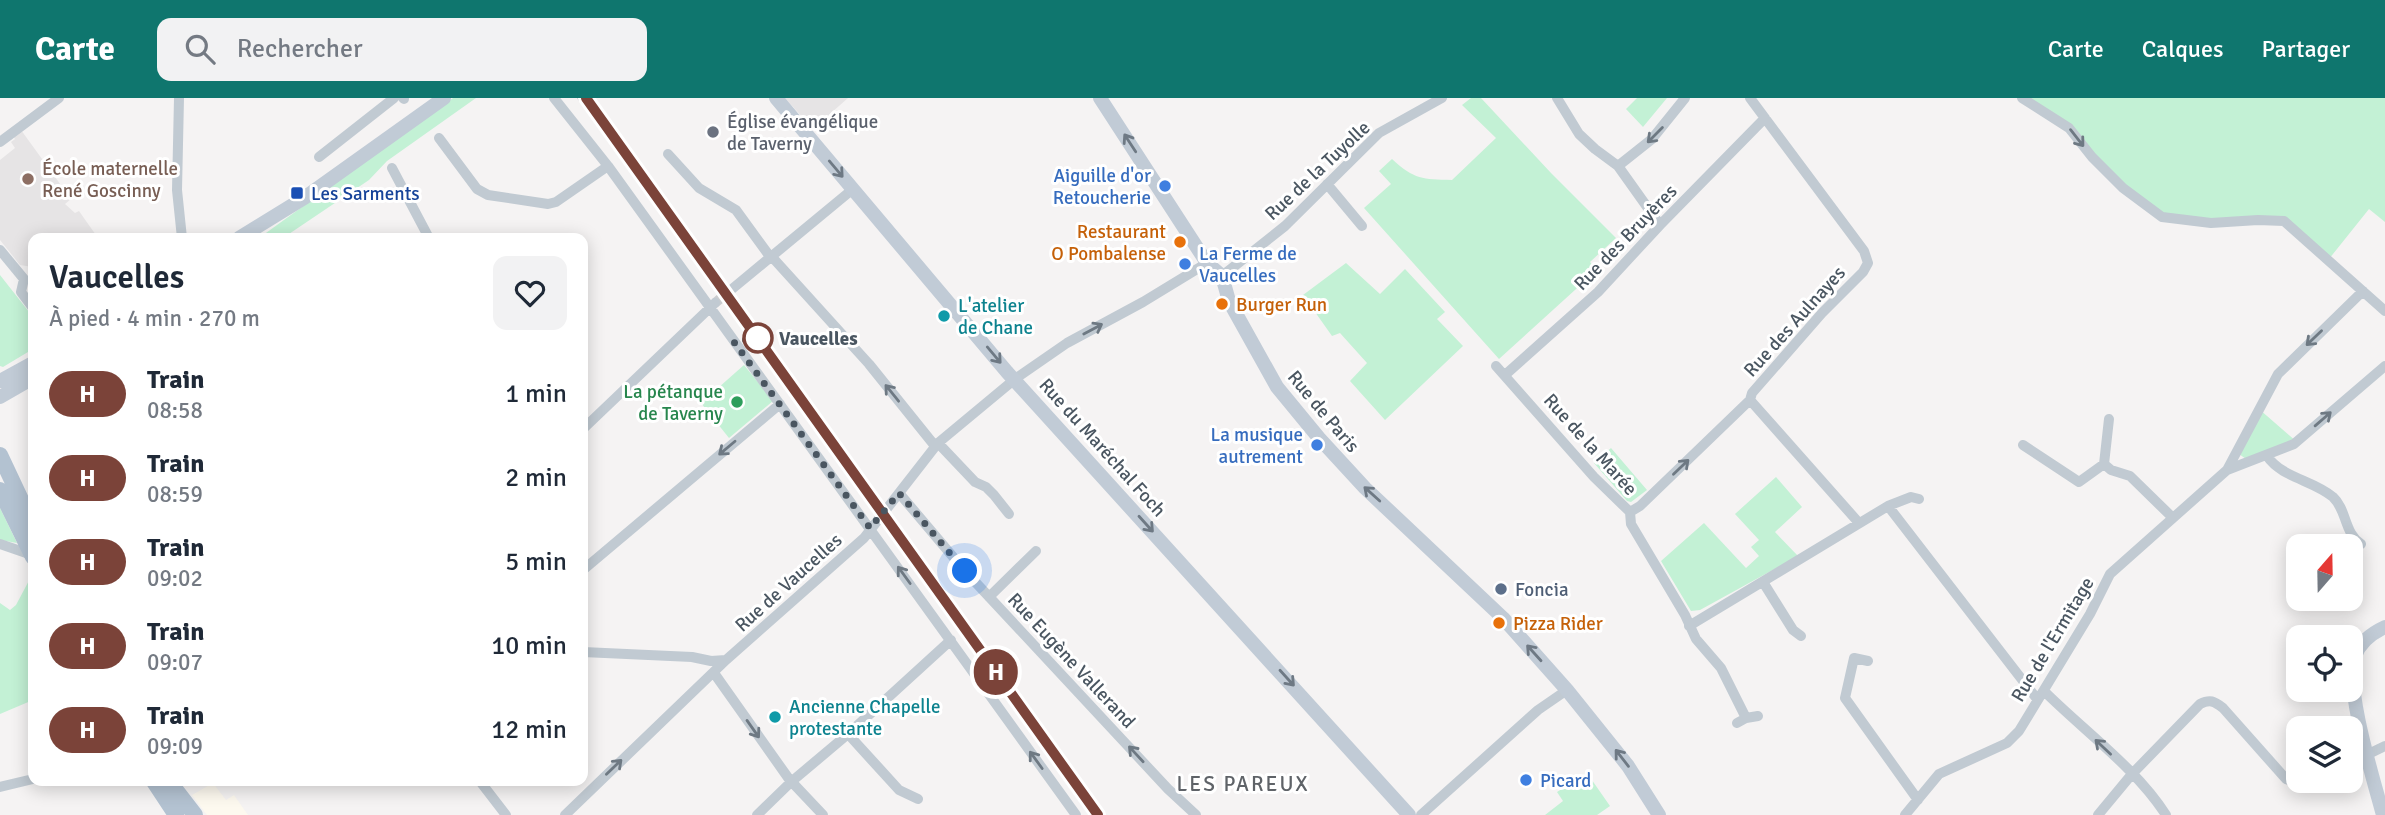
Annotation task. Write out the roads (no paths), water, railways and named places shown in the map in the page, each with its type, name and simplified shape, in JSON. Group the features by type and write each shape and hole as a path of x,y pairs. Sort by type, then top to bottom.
{"main road":[{"path":"0,455 28,514"},
{"path":"0,490 28,546"},
{"path":"157,786 175,815"},
{"path":"173,786 195,815"}],"street":[{"path":"0,142 59,98"},
{"path":"179,98 177,190 182,233"},
{"path":"319,157 394,98"},
{"path":"257,233 444,98"},
{"path":"554,98 712,305 779,404 1076,815"},
{"name":"Rue du Maréchal Foch","path":"776,98 1014,379 1409,815"},
{"name":"Rue de Paris","path":"1100,98 1207,263 1222,276 1229,301 1277,387 1365,488 1503,618 1567,690 1628,766 1659,815"},
{"name":"Rue de la Tuyolle","path":"1222,276 1285,226 1379,133 1422,102 1441,98"},
{"path":"1557,98 1579,134 1618,166 1660,225"},
{"path":"1618,166 1652,139 1685,98"},
{"name":"Rue des Aulnayes","path":"1751,98 1864,251 1868,263 1863,272 1787,352 1752,393 1750,400 1859,523"},
{"path":"2022,98 2069,128 2092,157 2123,188 2162,217 2211,223 2258,219 2284,221 2385,311"},
{"name":"Rue des Bruyères","path":"1505,375 1598,292 1765,118"},
{"path":"439,138 477,189 488,195 548,204 556,202 608,166"},
{"path":"668,153 699,188 736,210 771,258 937,444 975,482 986,487 1009,514"},
{"path":"392,168 426,233"},
{"path":"1327,184 1362,226"},
{"path":"732,289 853,190"},
{"path":"247,233 300,201"},
{"path":"181,223 186,233"},
{"path":"0,250 24,279 21,292 28,301"},
{"name":"Rue de Vaucelles","path":"565,815 726,660 864,538 937,444 1014,379 1067,342 1143,302 1207,263"},
{"path":"2227,470 2278,374 2363,291"},
{"path":"588,424 712,305"},
{"path":"0,382 28,366"},
{"name":"Rue de la Marée","path":"1496,366 1594,477 1630,512 1631,524 1685,615 1696,639 1721,668 1741,720 1759,716"},
{"path":"2227,470 2294,444 2385,366"},
{"path":"0,397 28,382"},
{"path":"1630,512 1640,506 1750,400"},
{"path":"588,566 779,404"},
{"path":"2023,444 2079,482 2104,464 2109,419"},
{"path":"2235,454 2246,464"},
{"path":"2267,456 2277,468 2317,486 2336,500 2350,534"},
{"path":"2104,464 2111,470 2130,476 2173,518"},
{"name":"Rue de l'Ermitage","path":"1905,815 1939,774 2007,743 2019,730 2110,574 2227,470"},
{"name":"Rue Eugène Vallerand","path":"899,493 989,597 1168,789 1196,815"},
{"path":"1689,626 1888,506 1911,497 1919,499"},
{"path":"1888,506 2040,695 2132,775 2158,803 2165,815"},
{"path":"0,544 28,554"},
{"path":"989,597 1036,551"},
{"path":"1763,582 1793,630 1801,636"},
{"path":"2383,815 2354,691 2354,658 2364,640 2385,627"},
{"path":"757,815 951,640"},
{"path":"588,652 726,660"},
{"path":"1868,661 1854,658 1845,698 1918,800"},
{"path":"714,673 791,782 822,815"},
{"path":"1421,815 1538,710 1567,690"},
{"path":"2098,815 2200,704 2210,701 2223,708 2286,779"},
{"path":"848,734 900,790 918,799"},
{"path":"2363,757 2385,746"},
{"path":"0,787 28,780"},
{"path":"484,786 506,815"}],"tunnel":[{"path":"715,303 732,289"}],"railway":[{"path":"580,98 1092,815"}],"train":[{"name":"H","path":"586,98 1098,815"}],"place":[{"name":"Église évangélique de Taverny","path":"713,132"},
{"name":"École maternelle René Goscinny","path":"28,179"},
{"name":"Aiguille d'or Retoucherie","path":"1165,186"},
{"name":"Les Sarments","path":"297,193"},
{"name":"Restaurant O Pombalense","path":"1180,242"},
{"name":"La Ferme de Vaucelles","path":"1185,264"},
{"name":"Burger Run","path":"1222,304"},
{"name":"L'atelier de Chane","path":"944,316"},
{"name":"Vaucelles","path":"758,338"},
{"name":"La pétanque de Taverny","path":"737,402"},
{"name":"La musique autrement","path":"1317,445"},
{"name":"Foncia","path":"1501,589"},
{"name":"Pizza Rider","path":"1499,623"},
{"name":"Ancienne Chapelle protestante","path":"775,717"},
{"name":"Picard","path":"1526,780"}],"district":[{"name":"LES PAREUX","path":"1243,784"}]}
